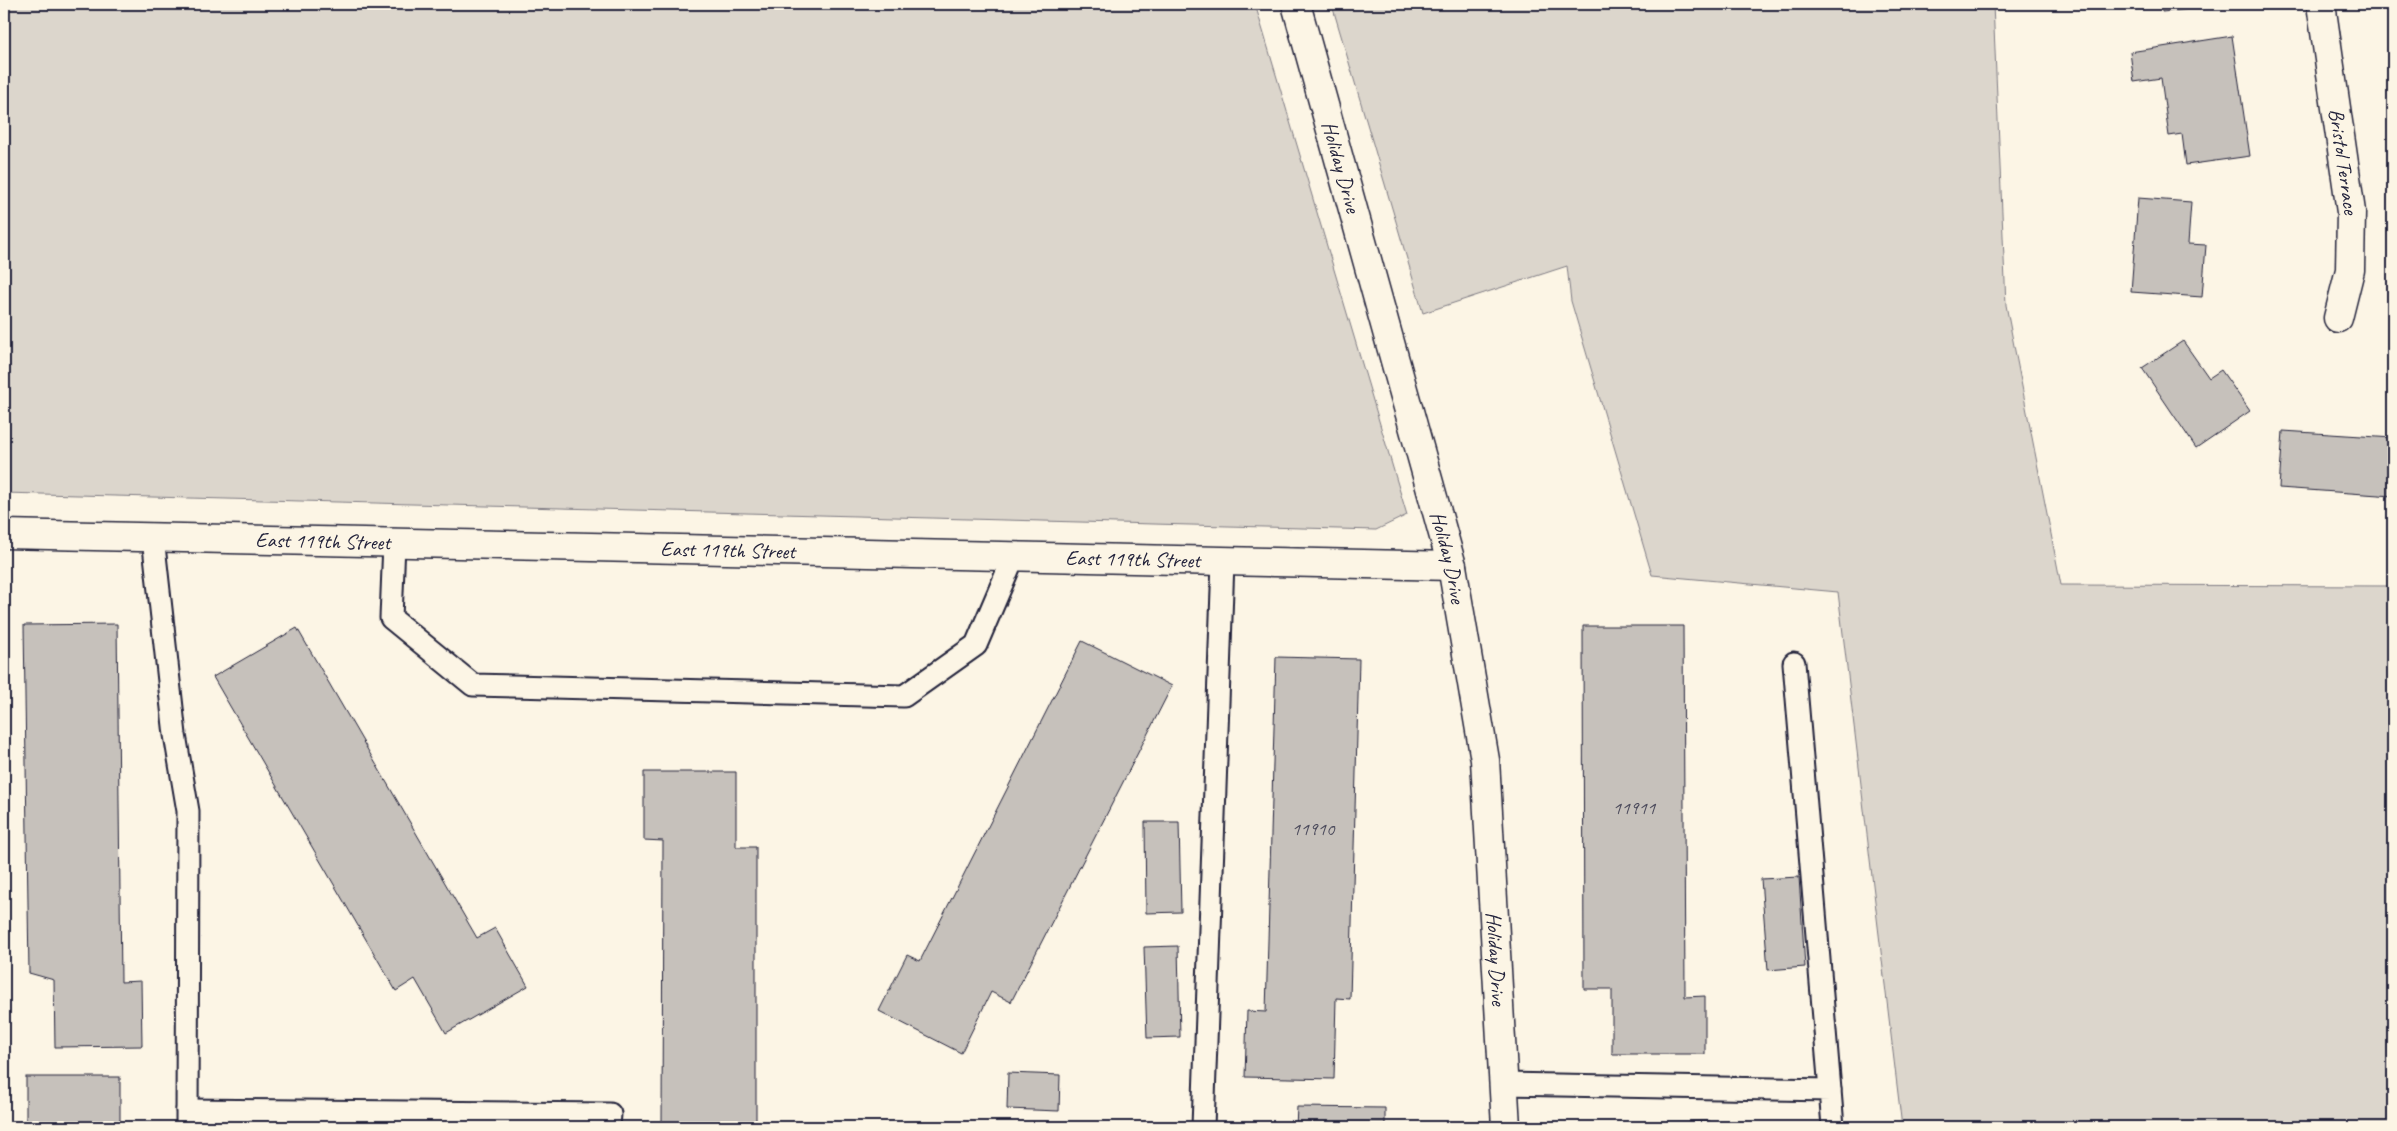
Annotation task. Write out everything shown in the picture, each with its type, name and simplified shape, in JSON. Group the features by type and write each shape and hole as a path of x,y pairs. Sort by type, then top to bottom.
{"street":[{"name":"Holiday Drive","path":"1296,4 1452,566 1485,760 1506,1127"},
{"name":"Bristol Terrace","path":"2320,4 2351,212 2350,270 2338,318"},
{"name":"East 119th Street","path":"4,534 1452,566"}],"lane":[{"path":"153,537 175,735 188,811 187,1118 610,1114 609,1127"},
{"path":"394,543 391,618 473,685 904,696 976,646 1014,556"},
{"path":"1203,1127 1223,561"},
{"path":"1794,663 1833,1127"},
{"path":"1503,1084 1830,1090"}],"shaded area":[{"path":"4,4 1255,4 1407,515 1376,530 4,493"},
{"path":"1993,4 2006,305 2061,585 2393,586 2393,1127 1902,1127 1838,592 1652,575 1571,301 1567,266 1423,313 1332,5"}],"building":[{"path":"2162,4 2219,4 2220,6 2162,12"},
{"path":"2232,36 2250,156 2186,165 2182,134 2169,136 2161,78 2134,82 2130,52"},
{"path":"2138,198 2191,202 2188,244 2206,245 2202,297 2131,292"},
{"path":"2183,341 2209,378 2221,370 2250,411 2196,448 2142,368"},
{"path":"2283,431 2393,438 2393,496 2279,488"},
{"path":"117,624 121,982 141,981 142,1046 55,1047 54,980 29,973 24,625"},
{"path":"1583,626 1683,626 1685,997 1705,996 1705,1054 1612,1054 1612,989 1584,989"},
{"path":"297,628 477,938 495,928 528,986 446,1033 415,979 396,991 213,677"},
{"path":"1082,641 1172,686 1011,1002 991,992 961,1053 879,1011 907,955 920,961"},
{"path":"1276,657 1359,659 1350,999 1336,998 1334,1079 1245,1077 1247,1011 1266,1012"},
{"path":"644,772 736,772 736,847 756,847 756,1127 662,1127 663,841 644,840"},
{"path":"1145,822 1179,822 1181,912 1146,913"},
{"path":"1799,877 1805,967 1768,970 1761,879"},
{"path":"1178,946 1180,1037 1147,1038 1144,947"},
{"path":"1008,1073 1060,1075 1059,1111 1007,1109"},
{"path":"26,1077 120,1077 120,1127 26,1127"},
{"path":"1297,1107 1385,1108 1385,1127 1296,1127"},
{"path":"1710,1121 1710,1127 1618,1127 1618,1123"}]}
